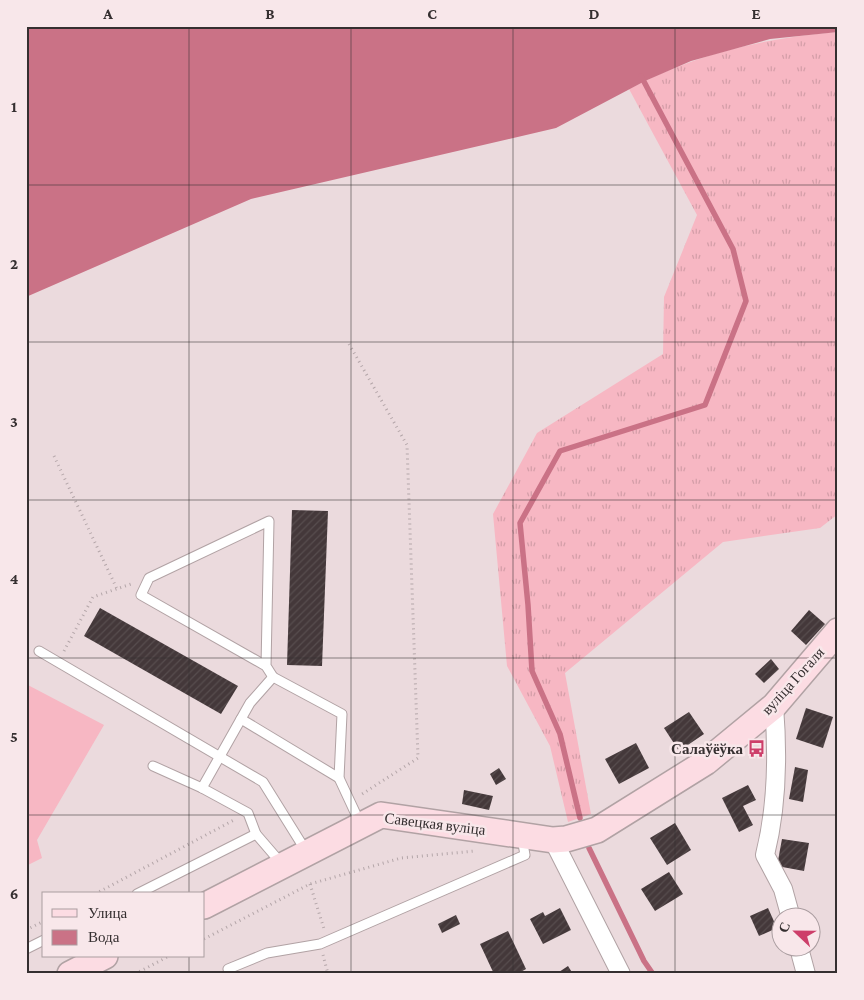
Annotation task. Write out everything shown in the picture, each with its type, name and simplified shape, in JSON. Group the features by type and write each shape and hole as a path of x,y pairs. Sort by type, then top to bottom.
{"street":[{"name":"вуліца Гогаля","path":"596,830 706,762 774,706 838,631"},
{"path":"774,706 778,746 770,837 765,855 783,889 788,908"},
{"name":"Савецкая вуліца","path":"205,905 381,815 553,840 566,839 596,830"},
{"path":"553,840 621,974"},
{"path":"70,974 101,958"},
{"path":"802,958 806,974"}],"lane":[{"path":"266,666 269,521 148,578 141,594 266,666 273,677 342,714 340,778 362,825"},
{"path":"39,651 263,782 307,853"},
{"path":"202,788 250,703 273,677"},
{"path":"241,719 340,778"},
{"path":"153,766 202,788 248,813 256,834 283,865"},
{"path":"141,892 256,834"},
{"path":"228,969 267,953 324,942 524,855 521,836"},
{"path":"26,949 42,941"}],"path":[{"path":"349,344 407,445 418,758 350,801"},
{"path":"54,456 117,589"},
{"path":"58,662 93,597 148,578"},
{"path":"99,892 248,813"},
{"path":"205,937 310,884 401,858 476,851"},
{"path":"310,884 324,942 328,974"},
{"path":"26,930 42,922"},
{"path":"135,974 165,958"}],"green space":[{"path":"838,32 838,514 820,528 723,542 565,673 591,814 568,822 550,746 507,666 493,514 537,433 663,354 664,297 697,215 629,89 679,66 704,57 756,43"},
{"path":"26,684 104,725 37,840 42,858 26,866"}],"water":[{"path":"26,26 838,26 838,32 770,39 691,61 645,81 556,128 251,199 26,297"}],"building":[{"path":"292,510 328,511 322,666 287,665"},
{"path":"100,608 238,686 221,714 84,636"},
{"path":"809,610 825,624 806,645 791,631"},
{"path":"771,659 779,669 764,683 755,674"},
{"path":"806,708 833,717 823,748 796,739"},
{"path":"689,712 704,734 679,751 664,728"},
{"path":"636,743 649,768 619,784 605,759"},
{"path":"795,767 808,770 803,802 789,799"},
{"path":"499,768 506,779 496,785 490,774"},
{"path":"748,785 756,800 743,806 753,825 739,832 722,798"},
{"path":"464,790 493,796 489,810 462,804"},
{"path":"675,823 691,850 667,865 650,838"},
{"path":"782,839 809,843 804,871 777,866"},
{"path":"669,872 683,894 655,911 641,889"},
{"path":"560,908 571,930 543,944 530,919 543,912 545,916"},
{"path":"768,908 772,917 772,930 759,936 750,916"},
{"path":"456,915 460,924 442,933 438,924"},
{"path":"508,931 526,969 517,974 494,974 480,944"},
{"path":"568,966 573,974 556,974"}],"waterway":[{"path":"580,818 560,734 532,671 520,523 560,451 705,405 746,301 733,249 641,76"},
{"path":"589,848 644,961 653,974"}],"place":[{"name":"Салаўёўка","path":"757,749"}]}
